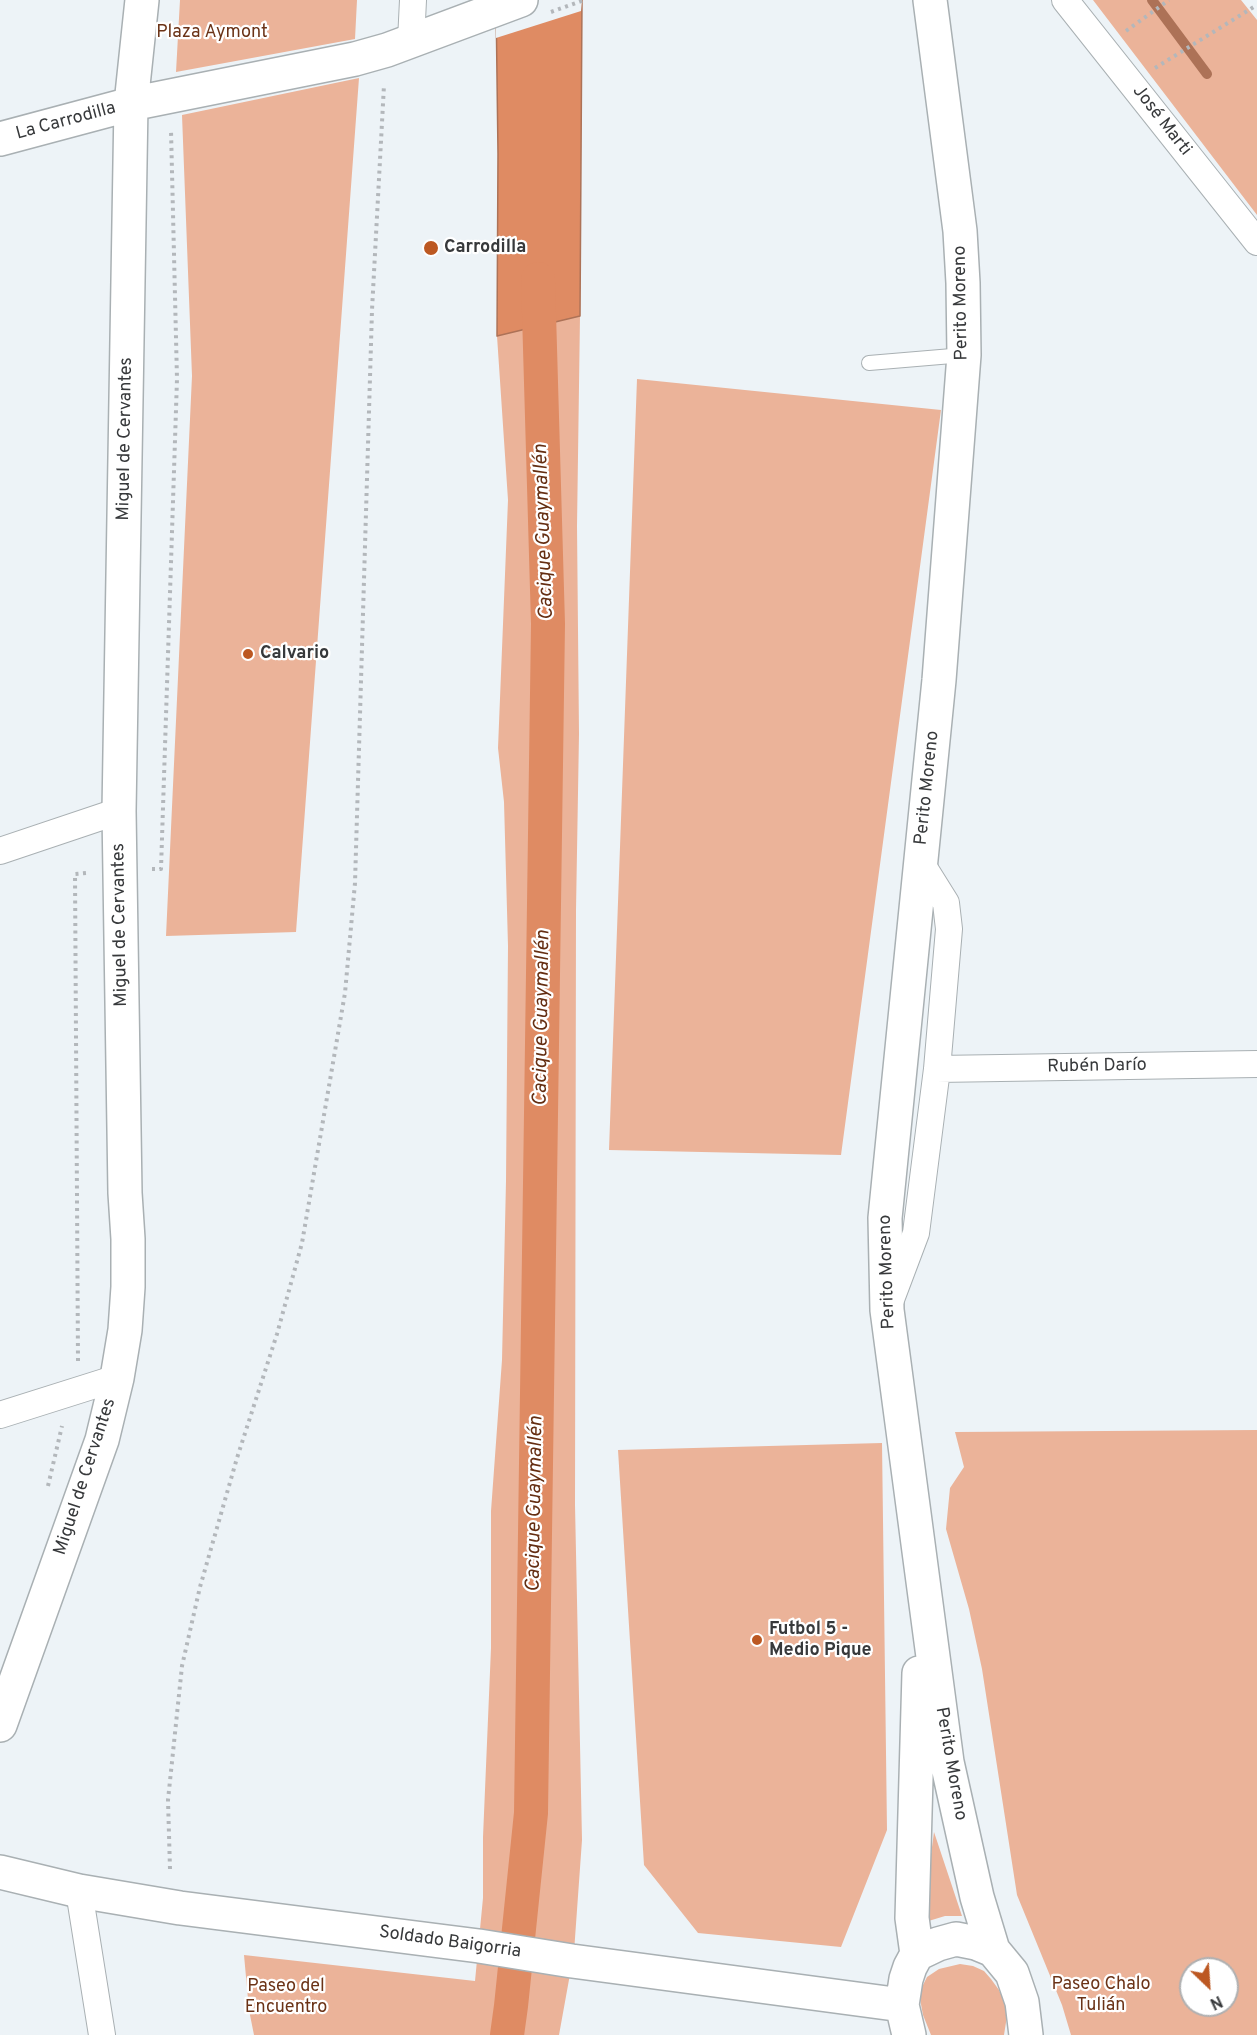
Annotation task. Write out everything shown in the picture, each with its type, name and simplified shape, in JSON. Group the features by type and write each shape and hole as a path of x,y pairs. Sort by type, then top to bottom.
{"main road":[{"name":"Miguel de Cervantes","path":"0,1725 102,1440 117,1378 128,1287 119,811 132,104 142,0"},
{"name":"Perito Moreno","path":"930,0 960,231 964,355 939,680 885,1218 887,1310 947,1762 977,1897 993,1950"},
{"name":"La Carrodilla","path":"0,139 132,104 336,63 399,45 509,4"},
{"name":"Perito Moreno","path":"917,1954 912,1918 921,1575"},
{"name":"Soldado Baigorria","path":"0,1872 79,1890 180,1908 479,1946 906,2020"},
{"path":"906,2020 906,1979 917,1954 956,1939 976,1943 993,1950 1012,1973 1022,2002 1026,2034"}],"street":[{"path":"399,45 412,0"},
{"name":"José Marti","path":"1065,0 1257,242"},
{"path":"0,851 119,811"},
{"path":"887,1310 916,1233 937,1069 949,929 946,903 921,863"},
{"name":"Rubén Darío","path":"937,1069 1257,1064"},
{"path":"0,1415 117,1378"},
{"path":"79,1890 102,2035"}],"lane":[{"path":"869,363 964,355"}],"path":[{"path":"1125,31 1169,0"},
{"path":"1154,69 1257,5"},
{"path":"170,1869 168,1800 182,1666 200,1587 237,1458 277,1334 302,1243 345,993 355,883 372,310 399,45"}],"green space":[{"name":"Plaza Aymont","path":"180,0 357,0 355,39 176,72"},
{"path":"1093,0 1241,0 1257,20 1257,215"},
{"name":"Calvario","path":"359,78 296,932 166,936 192,376 182,115"},
{"name":"Paseo del Encuentro","path":"580,316 577,526 579,734 576,910 575,1505 582,1840 574,1952 559,2035 254,2035 249,2010 244,1955 475,1981 483,1898 483,1837 491,1648 491,1511 502,1360 506,1181 508,946 504,802 498,748 508,500 497,336"},
{"path":"637,379 941,410 841,1155 609,1150"},
{"name":"Paseo Chalo Tulián","path":"1257,1430 1257,2035 1071,2035 1062,2005 1017,1895 982,1669 969,1609 946,1529 950,1488 964,1467 955,1432"},
{"name":"Futbol 5 - Medio Pique","path":"882,1443 887,1830 841,1947 698,1933 644,1865 618,1450"},
{"path":"934,1832 962,1916 945,1916 922,1923"},
{"path":"960,1964 984,1971 999,1990 1007,2016 1004,2035 931,2035 923,2015 920,1999 922,1987 927,1977 939,1969"}],"shaded area":[{"path":"496,0 582,0 580,316 497,336 498,154"}],"pier":[{"path":"496,0 582,0 581,11 496,38"}],"waterway":[{"path":"1152,0 1207,74"},
{"name":"Cacique Guaymallén","path":"507,2035 531,1813 548,624 538,279"}],"place":[{"name":"Carrodilla","path":"431,248"},
{"name":"Calvario","path":"248,654"},
{"name":"Futbol 5 - Medio Pique","path":"757,1640"}]}
